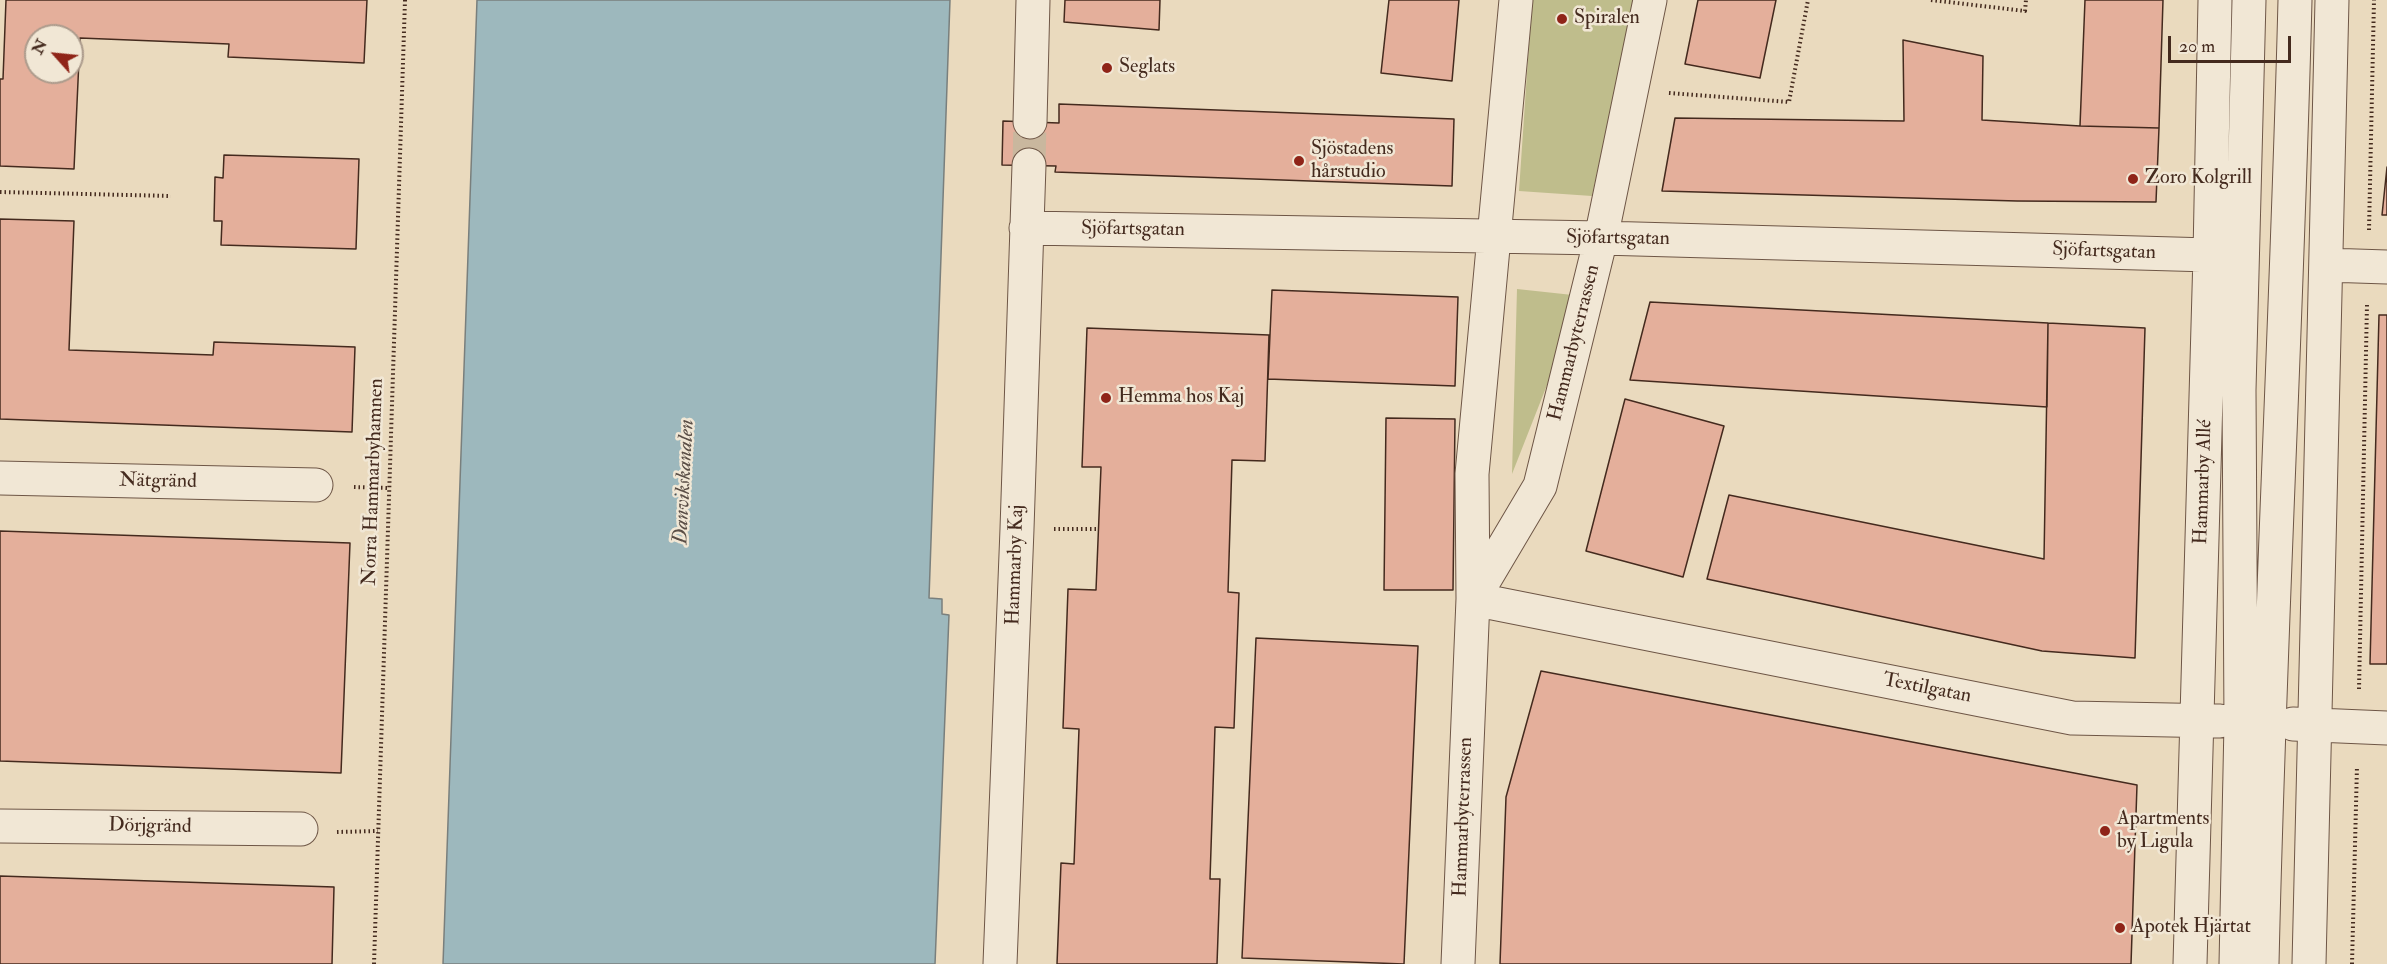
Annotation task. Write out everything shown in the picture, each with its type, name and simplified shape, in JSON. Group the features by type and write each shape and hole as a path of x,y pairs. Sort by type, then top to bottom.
{"street":[{"path":"1030,122 1033,0"},
{"name":"Hammarbyterrassen","path":"1458,964 1473,598 1472,474 1492,237 1516,0"},
{"name":"Hammarbyterrassen","path":"1473,598 1540,486 1601,238 1650,0"},
{"name":"Hammarby Allé","path":"2190,964 2215,0"},
{"path":"2249,0 2239,390 2255,723 2262,964"},
{"path":"2235,964 2255,723 2290,221 2295,0"},
{"path":"2309,964 2332,0"},
{"name":"Hammarby Kaj","path":"1000,964 1029,165"},
{"name":"Sjöfartsgatan","path":"1026,228 1601,238 2210,255"},
{"path":"2326,265 2378,267"},
{"name":"Nätgränd","path":"0,478 316,486"},
{"name":"Textilgatan","path":"1473,598 2072,718 2373,727"},
{"name":"Dörjgränd","path":"0,826 301,830"}],"path":[{"name":"Norra Hammarbyhamnen","path":"374,964 405,0"},
{"path":"1631,91 1789,102 1808,0"},
{"path":"1931,0 2025,10 2026,0"},
{"path":"2352,964 2373,727 2378,267 2374,0"},
{"path":"0,192 171,196"}],"shaded area":[{"path":"1532,0 1634,0 1592,196 1519,191"},
{"path":"1517,289 1582,296 1512,474"}],"water":[{"name":"Danvikskanalen","path":"477,0 950,0 929,598 942,599 942,614 949,615 935,964 443,964"}],"building":[{"path":"6,0 367,0 364,63 228,57 229,44 84,38 84,24 24,24 24,84 78,84 74,169 0,166 0,79 3,79"},
{"path":"1065,0 1160,0 1159,30 1064,22"},
{"path":"1389,0 1459,0 1452,81 1381,73"},
{"path":"1698,0 1776,0 1760,78 1685,64"},
{"path":"2085,0 2163,0 2159,128 2080,126"},
{"path":"1903,40 1983,56 1982,120 2159,128 2156,202 2017,201 1662,191 1675,118 1904,121"},
{"path":"1059,104 1454,119 1452,186 1055,172 1056,166 1002,165 1003,121 1059,123"},
{"path":"224,155 359,159 356,249 221,245 222,221 214,221 215,177 223,178"},
{"path":"2387,167 2387,215 2382,215"},
{"path":"0,219 74,221 69,350 213,355 214,342 355,347 352,432 0,419"},
{"path":"1272,290 1458,297 1455,386 1268,379"},
{"path":"1650,302 2048,323 2047,407 1630,380"},
{"path":"2379,315 2387,315 2387,664 2370,664"},
{"path":"2048,323 2145,328 2135,658 2042,651 1707,579 1729,495 2044,559"},
{"path":"1087,328 1269,335 1265,461 1232,460 1228,592 1239,593 1234,728 1215,727 1210,879 1220,879 1217,964 1057,964 1061,863 1074,864 1079,729 1063,728 1068,589 1096,590 1101,467 1082,467"},
{"path":"1625,399 1724,426 1683,577 1586,551"},
{"path":"1386,418 1455,419 1453,590 1384,590"},
{"path":"0,531 350,543 341,773 0,761"},
{"path":"1256,638 1418,646 1404,964 1242,958"},
{"path":"1541,671 2137,785 2131,964 1500,964 1506,797"},
{"path":"0,876 334,887 332,964 0,964"}],"tunnel":[{"path":"1029,165 1030,122"}],"place":[{"name":"Spiralen","path":"1562,19"},
{"name":"Seglats","path":"1107,68"},
{"name":"Sjöstadens hårstudio","path":"1299,161"},
{"name":"Zoro Kolgrill","path":"2133,179"},
{"name":"Hemma hos Kaj","path":"1106,398"},
{"name":"Apartments by Ligula","path":"2105,831"},
{"name":"Apotek Hjärtat","path":"2120,928"}]}
